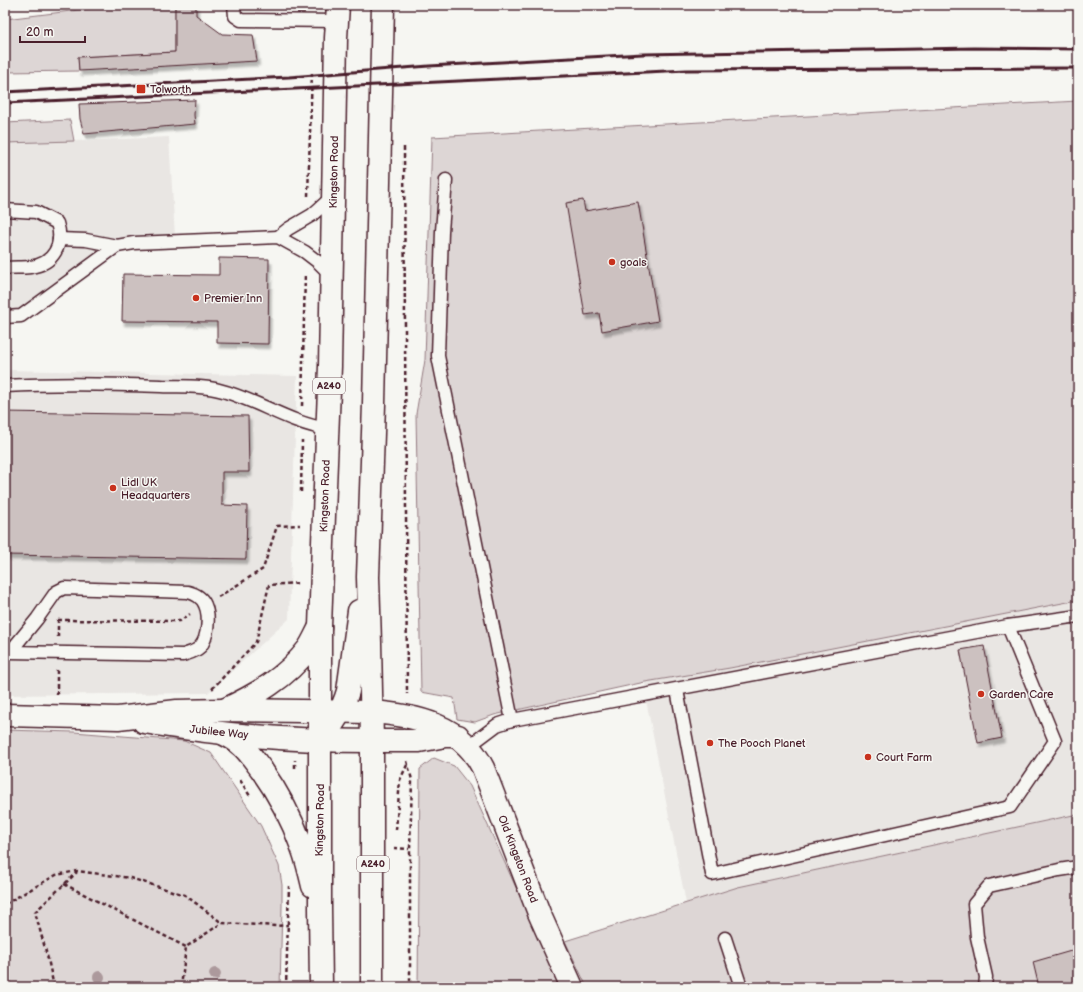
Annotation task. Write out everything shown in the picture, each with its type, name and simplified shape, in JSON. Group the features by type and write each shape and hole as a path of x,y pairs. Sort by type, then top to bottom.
{"main road":[{"name":"A240","path":"372,987 372,742 368,577 374,404 383,5"},
{"name":"Kingston Road","path":"321,987 320,741 331,712 320,627 330,366 337,13"},
{"path":"331,712 348,691 361,600 368,577"},
{"path":"224,710 252,697 292,667 309,647 320,627"},
{"name":"Jubilee Way","path":"118,718 177,711 224,710 371,712"},
{"name":"Old Kingston Road","path":"371,712 389,713 434,724 464,741 478,757 484,768 539,913 572,987"},
{"name":"Jubilee Way","path":"5,715 118,718 176,728 224,734 320,741 372,742"},
{"path":"224,734 236,739 243,746 269,780 286,809 302,848 320,908"},
{"path":"372,742 419,741 445,736 464,741"}],"lane":[{"path":"234,5 235,16 241,20 337,13"},
{"path":"446,180 442,231 438,356 512,720"},
{"path":"278,237 288,229 312,215 334,196"},
{"path":"5,210 36,212 57,222 59,229 58,248 46,262 32,267 5,268"},
{"path":"59,239 86,240 117,246 134,243 278,237 305,252 332,276"},
{"path":"5,317 21,316 117,246"},
{"path":"5,386 42,384 114,384 210,388 235,395 302,423 327,429"},
{"path":"64,588 188,592 197,595 205,605 207,627 202,644 190,653 183,655 7,652 37,619 56,592 64,588"},
{"path":"464,741 497,725 512,720 677,690 1008,626 1078,616"},
{"path":"677,690 712,874 1010,807 1055,741 1008,626"},
{"path":"985,987 986,978 977,936 974,904 989,886 1078,867"},
{"path":"725,938 741,987"}],"path":[{"path":"307,201 312,68"},
{"path":"404,140 408,698"},
{"path":"301,494 305,273"},
{"path":"300,532 301,517"},
{"path":"299,590 300,576"},
{"path":"208,693 256,642 270,585 300,583"},
{"path":"37,619 58,620 57,654"},
{"path":"50,695 57,695 57,670"},
{"path":"396,831 400,780 407,764 412,780 410,849 410,987"},
{"path":"395,848 410,849"},
{"path":"54,987 35,912 77,871"},
{"path":"5,904 56,875 77,871 130,878 185,894 222,924"},
{"path":"64,884 186,947"},
{"path":"286,987 289,885"},
{"path":"186,947 222,924 288,925"},
{"path":"181,987 186,947"}],"shaded area":[{"path":"120,5 175,5 175,52 78,57 79,71 5,72 5,19"},
{"path":"1078,101 1078,600 730,668 645,682 494,715 475,722 457,719 454,698 421,692 416,414 425,360 432,137"},
{"path":"70,120 74,141 5,143 5,123"},
{"path":"5,123 74,141 169,137 175,237 98,238 98,251 17,313 5,314"},
{"path":"5,370 297,376 289,619 208,693 5,695"},
{"name":"Court Farm","path":"1078,600 1078,814 738,887 686,903 646,700 645,682 730,668"},
{"path":"5,730 74,732 184,741 211,753 261,826 279,866 282,885 280,987 5,987"},
{"path":"434,758 454,766 470,786 561,987 418,987 420,769"},
{"path":"1078,814 1078,987 587,987 565,941 738,887"}],"building":[{"path":"175,5 196,5 196,15 222,34 253,35 257,61 79,71 78,57 175,52"},
{"path":"195,100 195,124 84,134 80,119 79,104"},
{"name":"goals","path":"583,200 585,211 638,202 658,321 602,331 599,313 585,315 566,203"},
{"name":"Premier Inn","path":"219,258 269,259 268,344 217,343 217,322 122,321 123,274 219,275"},
{"name":"Lidl UK Headquarters","path":"5,412 248,416 249,472 222,472 222,505 247,506 246,559 5,555"},
{"name":"Garden Care","path":"984,646 1002,738 978,743 960,650"},
{"path":"1078,949 1078,987 1039,987 1033,962"}],"railway":[{"path":"5,92 289,77 429,66 643,54 974,48 1078,49"},
{"path":"5,103 687,70 1078,68"}],"place":[{"name":"Tolworth","path":"141,89"},
{"name":"goals","path":"612,262"},
{"name":"Premier Inn","path":"196,298"},
{"name":"Lidl UK Headquarters","path":"113,488"},
{"name":"Garden Care","path":"981,694"},
{"name":"The Pooch Planet","path":"710,743"},
{"name":"Court Farm","path":"868,757"}]}
